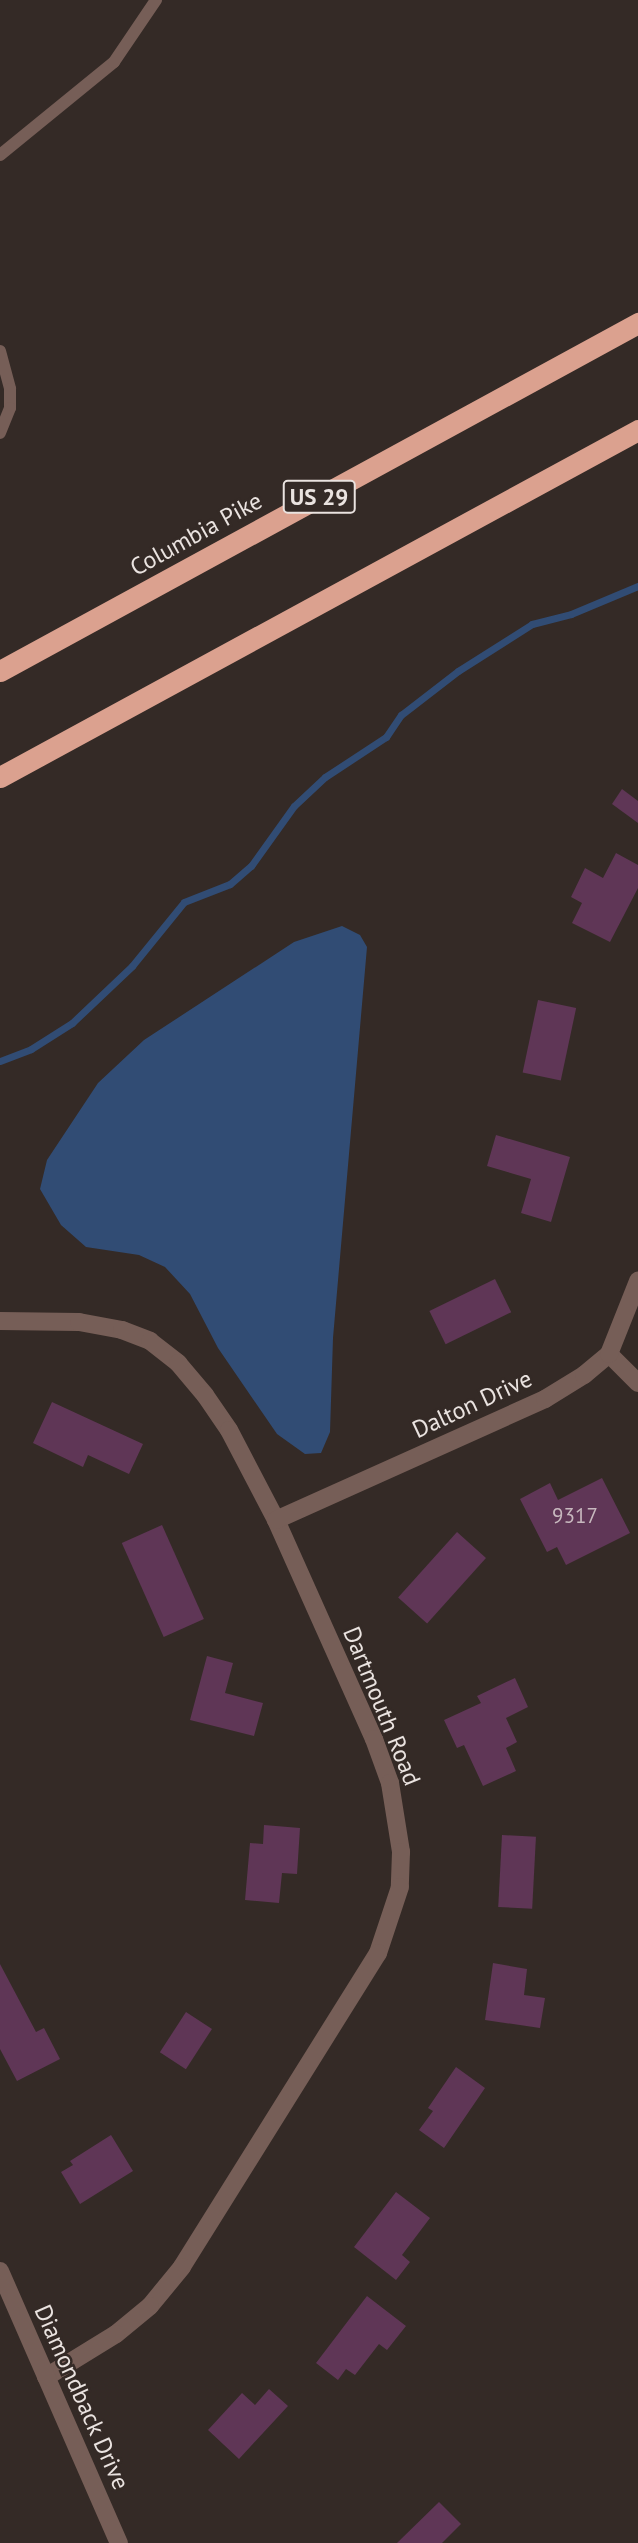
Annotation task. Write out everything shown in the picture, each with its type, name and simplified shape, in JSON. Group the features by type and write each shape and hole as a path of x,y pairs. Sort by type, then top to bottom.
{"highway":[{"path":"487,405 638,308"},
{"name":"Columbia Pike","path":"0,671 638,323"},
{"path":"0,777 638,430"},
{"path":"423,547 638,446"}],"street":[{"path":"638,1281 609,1354 638,1383"},
{"name":"Dartmouth Road","path":"0,1321 79,1322 122,1330 150,1341 178,1363 211,1403 276,1520 390,1783 400,1841 400,1887 378,1953 356,1993 182,2267 150,2306 116,2334 46,2377"},
{"name":"Dalton Drive","path":"276,1520 545,1399 609,1354"},
{"name":"Diamondback Drive","path":"0,2271 119,2543"}],"lane":[{"path":"0,155 114,62 156,0"},
{"path":"0,351 10,389 10,408 0,433"}],"water":[{"path":"342,926 360,935 367,947 333,1338 330,1432 321,1453 305,1454 277,1434 218,1348 190,1294 165,1267 139,1255 86,1247 61,1225 40,1189 47,1160 98,1083 144,1040 294,942"}],"building":[{"path":"622,789 638,801 638,823 612,804"},
{"path":"616,853 638,865 638,888 610,942 572,923 582,903 571,897 585,868 603,878"},
{"path":"538,1000 576,1008 561,1080 523,1072"},
{"path":"496,1135 570,1157 551,1222 521,1213 531,1179 487,1166"},
{"path":"495,1279 511,1312 446,1344 429,1311"},
{"path":"52,1402 143,1444 129,1474 88,1455 83,1467 33,1443"},
{"path":"602,1478 630,1533 566,1565 557,1547 547,1552 520,1499 550,1483 558,1500"},
{"path":"162,1525 204,1619 164,1637 122,1543"},
{"path":"457,1532 486,1558 427,1623 398,1597"},
{"path":"207,1656 233,1663 225,1693 263,1703 254,1736 190,1720"},
{"path":"515,1678 528,1707 506,1718 517,1742 506,1748 516,1771 483,1786 464,1745 457,1748 444,1720 481,1703 477,1696"},
{"path":"264,1825 300,1828 297,1874 282,1873 279,1903 245,1900 250,1843 263,1844"},
{"path":"502,1835 536,1837 532,1909 498,1907"},
{"path":"493,1963 527,1969 524,1995 545,1998 540,2028 485,2020"},
{"path":"0,1964 36,2032 44,2028 60,2059 17,2081 0,2049"},
{"path":"186,2012 212,2029 186,2069 160,2052"},
{"path":"456,2067 485,2088 444,2148 419,2130 433,2111 428,2108"},
{"path":"111,2135 133,2171 80,2204 61,2172 73,2165 70,2161"},
{"path":"396,2192 430,2218 402,2255 410,2262 396,2280 354,2247"},
{"path":"367,2296 406,2326 387,2350 379,2344 355,2375 346,2369 338,2380 316,2363"},
{"path":"269,2389 288,2406 239,2459 208,2430 242,2393 255,2405"},
{"path":"439,2502 461,2524 442,2543 397,2543"}],"waterway":[{"path":"0,1061 31,1049 72,1023 132,966 184,902 230,884 251,866 294,806 325,777 386,737 401,715 458,671 532,624 571,614 638,586"}]}
